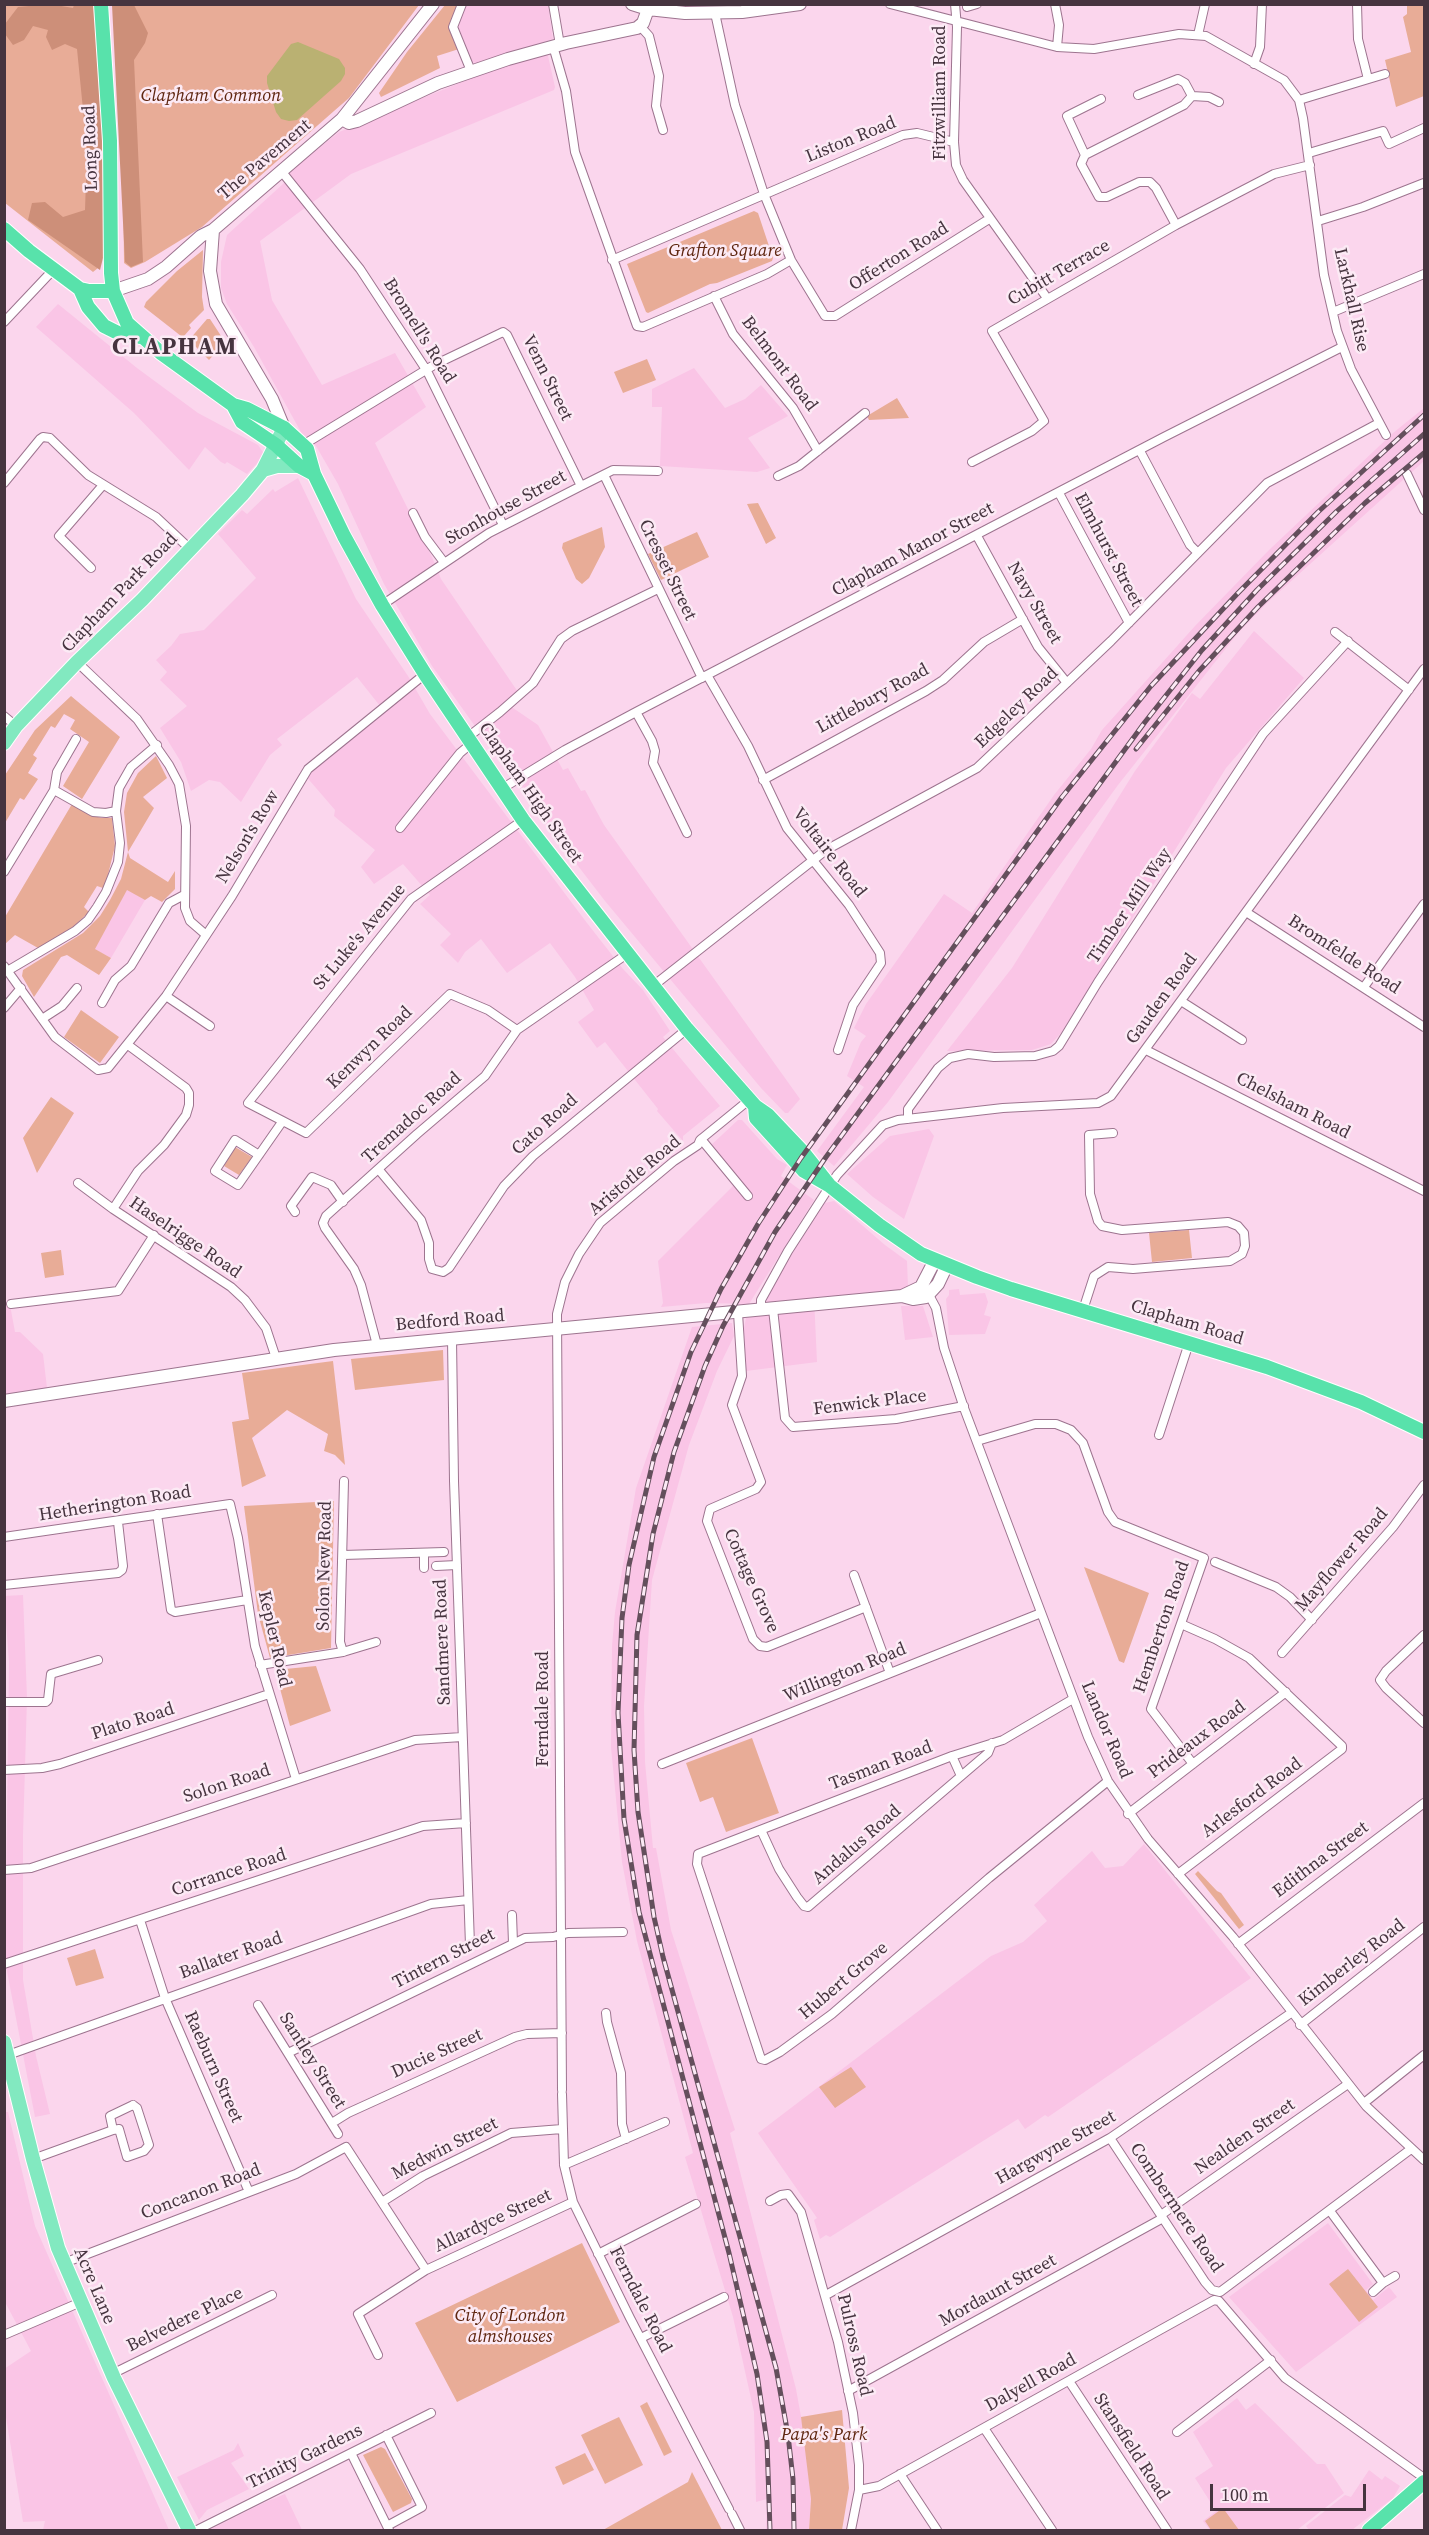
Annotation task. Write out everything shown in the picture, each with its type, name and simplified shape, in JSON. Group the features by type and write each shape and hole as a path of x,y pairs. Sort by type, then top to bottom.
{"highway":[{"name":"Long Road","path":"101,4 110,141 113,291"},
{"path":"4,229 80,289 113,291 127,323 141,337 233,405 242,422 276,445 298,466 314,474"},
{"path":"80,289 88,307 104,326 120,334 141,337"},
{"name":"Clapham High Street","path":"233,405 247,409 284,428 310,454 314,474 344,536 425,674 524,820 687,1029 752,1103 762,1109 825,1177 830,1186 903,1243 941,1263"},
{"name":"Clapham Road","path":"941,1263 976,1277 1312,1383 1361,1402 1425,1432"},
{"path":"1369,2530 1425,2480"}],"main road":[{"name":"The Pavement","path":"113,291 148,279 201,236 213,230 342,119 433,4"},
{"path":"632,4 648,9 715,12 749,11 800,4"},
{"path":"342,119 349,123 357,121 469,66 640,26 648,9"},
{"path":"213,230 210,271 216,304 272,399 284,428"},
{"name":"Clapham Park Road","path":"4,743 16,726 77,662 141,600 242,495 263,470 284,428"},
{"path":"263,470 277,466 298,466"},
{"path":"929,1295 938,1284 941,1263"},
{"path":"902,1296 921,1287 941,1263"},
{"name":"Bedford Road","path":"4,1401 276,1358 377,1345 902,1296 913,1299 929,1295"},
{"name":"Acre Lane","path":"6,2048 53,2234 64,2263 112,2374 189,2530"}],"street":[{"path":"462,4 453,27 469,66"},
{"path":"553,4 557,45 575,152 637,326 643,327 766,274 790,260 764,194 735,105 715,12"},
{"path":"890,4 1057,47 1094,49 1171,35 1198,35 1215,40 1284,80 1299,100 1385,74"},
{"name":"Fitzwilliam Road","path":"955,4 957,21 954,142 957,170 989,219 1047,298"},
{"path":"967,7 977,4"},
{"path":"1054,4 1059,25 1057,47"},
{"path":"1198,35 1204,4"},
{"path":"1357,4 1358,39 1368,79"},
{"path":"1254,64 1260,47 1262,5"},
{"path":"640,26 650,36 659,76 657,106 663,130"},
{"path":"1138,95 1178,79 1185,83 1192,96"},
{"path":"1192,96 1209,97 1219,102"},
{"path":"1085,155 1184,105 1192,96"},
{"path":"1101,99 1067,116 1085,155 1082,164 1099,197 1107,198 1144,181 1150,182 1156,188 1176,225"},
{"name":"Larkhall Rise","path":"1299,100 1309,153 1324,275 1342,347 1386,435"},
{"path":"1309,153 1383,131 1389,144 1425,128"},
{"name":"Liston Road","path":"764,194 907,134 954,142"},
{"name":"Cubitt Terrace","path":"972,462 1032,431 1044,420 992,331 1176,225 1274,174 1310,165"},
{"name":"Bromell's Road","path":"282,172 360,269 427,370 502,525"},
{"path":"1318,221 1363,207 1425,183"},
{"path":"612,260 764,194"},
{"name":"Offerton Road","path":"790,260 825,316 835,316 989,219"},
{"path":"4,322 54,269"},
{"path":"1333,312 1425,274"},
{"name":"Belmont Road","path":"714,296 733,334 793,408 818,451"},
{"name":"Venn Street","path":"303,445 427,370 498,333 505,333 581,486"},
{"name":"Clapham Manor Street","path":"503,788 565,750 636,712 1342,347"},
{"path":"778,476 799,466 865,414"},
{"name":"Edgeley Road","path":"653,986 812,860 857,831 977,768 1067,684 1271,480 1379,423"},
{"path":"4,483 40,440 50,438 88,475 156,517 189,548"},
{"path":"1140,451 1190,544 1198,553"},
{"name":"Stonhouse Street","path":"382,604 443,561 502,525 581,486 621,470 657,471"},
{"path":"1407,474 1425,510"},
{"name":"Cresset Street","path":"604,475 658,589 705,677"},
{"path":"91,568 59,536 103,485"},
{"name":"Elmhurst Street","path":"1059,493 1129,623"},
{"path":"412,513 425,537 443,561"},
{"name":"Navy Street","path":"977,536 1049,663 1067,684"},
{"path":"400,828 470,740 533,682 561,639 572,631 658,589"},
{"name":"Littlebury Road","path":"763,780 926,691 943,680 984,642 1023,619"},
{"path":"1335,632 1409,690"},
{"name":"Timber Mill Way","path":"908,1119 908,1109 938,1068 950,1058 968,1054 994,1057 1035,1056 1053,1051 1059,1046 1098,982 1263,734 1348,640"},
{"path":"77,662 137,719 157,745 178,784 186,826 185,908 190,921 205,934"},
{"name":"Gauden Road","path":"767,1310 762,1300 788,1251 840,1171 883,1125 908,1119 1003,1108 1098,1103 1110,1096 1425,669"},
{"name":"Nelson's Row","path":"42,1019 55,1037 98,1070 111,1066 166,996 232,896 308,769 425,674"},
{"name":"Voltaire Road","path":"705,677 748,746 787,828 867,930 881,958 881,963 853,1005 838,1050"},
{"path":"636,712 652,741 655,751 652,763 687,833"},
{"path":"4,716 16,726"},
{"path":"4,872 54,790 57,772 76,739"},
{"path":"77,988 62,1006 42,1019 7,968 75,930 97,907 106,892 117,862 120,843 116,811 124,777 141,756 157,745"},
{"path":"54,790 93,812 116,811"},
{"name":"St Luke's Avenue","path":"248,1103 395,916 411,899 524,820"},
{"path":"102,1003 116,980 131,966 169,903 184,895"},
{"path":"1364,987 1425,904"},
{"name":"Bromfelde Road","path":"1246,912 1425,1027"},
{"name":"Tremadoc Road","path":"377,1345 361,1285 354,1269 323,1223 326,1216 485,1076 517,1030 627,954"},
{"path":"4,1008 21,988"},
{"name":"Kenwyn Road","path":"248,1103 306,1133 450,994 488,1010 517,1030"},
{"path":"166,996 210,1026"},
{"path":"1181,1001 1242,1040"},
{"name":"Cato Road","path":"379,1170 421,1220 429,1243 432,1269 443,1272 504,1186 532,1156 687,1029"},
{"name":"Haselrigge Road","path":"129,1045 186,1088 189,1093 189,1105 186,1115 164,1145 138,1171 113,1209 231,1287 245,1300 266,1328 276,1358"},
{"name":"Chelsham Road","path":"1146,1050 1425,1191"},
{"name":"Aristotle Road","path":"558,1329 557,1314 565,1282 579,1254 600,1223 674,1161 698,1145 701,1139 752,1103"},
{"path":"259,1155 235,1140 215,1171 238,1185 259,1155 282,1122"},
{"path":"1083,1311 1094,1276 1108,1267 1133,1269 1230,1261 1242,1254 1245,1246 1244,1233 1238,1226 1228,1222 1122,1230 1102,1226 1098,1221 1090,1194 1089,1135 1113,1133"},
{"path":"701,1139 748,1196"},
{"path":"295,1212 291,1206 312,1177 331,1185 343,1202"},
{"path":"78,1183 113,1209"},
{"path":"11,1304 118,1291 154,1235"},
{"name":"Landor Road","path":"929,1295 936,1308 944,1348 964,1406 1073,1699 1108,1781 1128,1814 1238,1944 1348,2084 1364,2103 1425,2160"},
{"name":"Fenwick Place","path":"767,1310 785,1418 793,1427 896,1419 964,1406"},
{"name":"Cottage Grove","path":"738,1313 742,1376 732,1405 760,1474 761,1482 756,1489 710,1509 707,1521 753,1639 760,1646 767,1647 866,1607"},
{"name":"Ferndale Road","path":"558,1329 564,2165 573,2202 598,2254 740,2530"},
{"name":"Sandmere Road","path":"452,1339 462,1737 470,1945"},
{"path":"1159,1435 1189,1343"},
{"name":"Hemberton Road","path":"977,1441 1035,1424 1056,1424 1071,1430 1083,1443 1108,1512 1115,1522 1204,1558 1151,1709 1193,1764"},
{"name":"Solon New Road","path":"343,1652 340,1642 344,1481"},
{"name":"Mayflower Road","path":"1282,1653 1411,1505 1425,1485"},
{"name":"Hetherington Road","path":"4,1537 230,1504"},
{"name":"Kepler Road","path":"230,1504 261,1665 296,1779"},
{"path":"157,1514 171,1610 175,1612 247,1600"},
{"path":"4,1585 118,1573 123,1566 118,1522"},
{"path":"343,1555 444,1552"},
{"path":"424,1553 424,1568"},
{"path":"1215,1562 1276,1587 1290,1597 1312,1620"},
{"path":"436,1566 457,1565"},
{"path":"854,1575 890,1673"},
{"name":"Willington Road","path":"662,1764 1041,1612"},
{"path":"1181,1624 1243,1653 1286,1692"},
{"path":"1425,1635 1386,1671 1380,1680 1425,1723"},
{"name":"Solon New Road","path":"261,1665 343,1652 376,1642"},
{"path":"4,1702 46,1701 51,1674 98,1660"},
{"name":"Arlesford Road","path":"1178,1874 1340,1753 1342,1746 1286,1692"},
{"name":"Prideaux Road","path":"1128,1814 1286,1692"},
{"name":"Plato Road","path":"4,1770 33,1769 60,1764 269,1694"},
{"name":"Tasman Road","path":"697,1856 1019,1732 1073,1699"},
{"name":"Solon Road","path":"4,1870 31,1868 415,1740 462,1737"},
{"name":"Andalus Road","path":"761,1830 779,1869 797,1897 804,1906 808,1907 988,1753 992,1743"},
{"path":"952,1756 961,1776"},
{"name":"Hubert Grove","path":"697,1856 697,1864 759,2057 765,2060 813,2029 989,1878 1108,1781"},
{"name":"Edithna Street","path":"1238,1944 1425,1803"},
{"name":"Corrance Road","path":"4,1964 423,1826 466,1823"},
{"name":"Ballater Road","path":"6,2048 165,1998 431,1904 468,1900"},
{"path":"512,1915 513,1943"},
{"name":"Raeburn Street","path":"140,1920 165,1998 249,2192"},
{"name":"Kimberley Road","path":"1300,2025 1425,1927"},
{"name":"Tintern Street","path":"288,2053 525,1938 623,1932"},
{"name":"Santley Street","path":"258,2005 338,2134"},
{"path":"606,2013 621,2073 622,2124 626,2139"},
{"name":"Hargwyne Street","path":"826,2295 1110,2138 1291,2013"},
{"name":"Ducie Street","path":"332,2123 348,2113 515,2037 527,2034 562,2033"},
{"path":"1364,2103 1425,2055"},
{"name":"Nealden Street","path":"1162,2216 1348,2084"},
{"path":"33,2159 119,2129 127,2157 144,2151 149,2145 137,2108 133,2105 110,2116 113,2130"},
{"path":"564,2165 665,2122"},
{"name":"Medwin Street","path":"382,2202 423,2176 511,2133 562,2129"},
{"name":"Combermere Road","path":"1110,2138 1205,2282 1292,2383 1425,2480"},
{"name":"Concanon Road","path":"64,2263 309,2169 346,2147 382,2202"},
{"name":"Dalyell Road","path":"859,2490 871,2489 900,2474 1211,2300 1411,2149"},
{"name":"Pulross Road","path":"770,2201 786,2194 793,2198 806,2224 826,2295 848,2391 858,2451 859,2490 851,2530"},
{"path":"382,2202 426,2270"},
{"name":"Allardyce Street","path":"378,2355 358,2314 426,2270 573,2202"},
{"path":"598,2254 696,2204"},
{"path":"1329,2211 1383,2283"},
{"name":"Mordaunt Street","path":"848,2391 1162,2216"},
{"path":"1372,2292 1395,2276"},
{"name":"Belvedere Place","path":"112,2374 272,2295"},
{"path":"640,2338 724,2297"},
{"path":"4,2335 81,2302"},
{"path":"1177,2432 1271,2360"},
{"name":"Stansfield Road","path":"1069,2380 1167,2530"},
{"path":"386,2435 431,2413"},
{"path":"984,2428 1052,2530"},
{"name":"Trinity Gardens","path":"197,2530 386,2435 422,2507 388,2528"},
{"path":"351,2453 388,2528"},
{"path":"900,2474 937,2530"}],"shaded area":[{"path":"50,4 73,8 74,5 95,5 103,112 104,254 100,270 28,220 32,203 45,202 63,217 85,210 87,150 77,49 65,44 52,50 46,37 48,30 33,26 24,40 13,45 5,34 5,24 18,7"},
{"path":"112,5 134,5 148,33 145,43 134,60 143,262 131,267 125,262"},
{"path":"466,5 548,5 553,39 479,64 472,62 457,31 457,25"},
{"path":"298,42 339,59 345,68 345,74 341,81 297,120 289,121 281,119 276,112 267,76 291,44"},
{"path":"544,52 548,56 554,90 351,174 260,241 272,300 322,385 395,353 426,407 375,443 441,579 518,692 509,701 513,708 538,725 563,770 568,768 581,791 585,790 604,825 800,1099 788,1113 785,1113 761,1088 605,901 535,810 432,666 384,584 338,484 316,446 302,434 254,347 227,304 221,288 221,262 227,235 284,183 286,174 339,132 510,60"},
{"path":"58,304 137,368 198,413 258,445 265,455 247,474 227,462 225,464 221,462 205,447 189,470 134,413 36,327"},
{"path":"694,368 725,408 745,399 761,385 788,416 748,438 770,468 757,472 660,466 662,407 652,407 652,389"},
{"path":"1424,408 1424,461 1268,602 1238,633 1118,785 888,1102 834,1166 817,1151 864,1087 847,1076 861,1042 866,1036 854,1028 866,1004 944,894 972,913 1054,795 1091,749 1102,730 1195,626 1269,550 1393,433"},
{"path":"298,478 356,599 408,676 430,714 587,923 623,969 643,990 670,1031 663,1037 720,1106 683,1136 683,1141 657,1111 658,1109 605,1042 597,1048 578,1022 594,1010 575,977 550,943 507,973 481,939 465,952 458,963 440,945 451,934 420,904 430,895 403,864 374,884 361,867 375,850 334,816 335,810 304,774 384,711 357,677 277,739 282,745 270,755 241,802 220,782 209,780 191,791 181,762 160,728 187,706 160,680 167,672 156,660 180,634 204,630 256,578 218,534 242,510 247,514 273,489 275,492"},
{"path":"1254,631 1304,678 1226,768 1061,1033 1051,1044 1032,1050 947,1051 1012,968 1135,771 1192,693 1200,699"},
{"path":"127,889 145,900 111,958 94,949"},
{"path":"738,1120 742,1120 777,1159 787,1165 781,1176 814,1200 749,1304 706,1303 661,1307 663,1303 658,1261 737,1182 709,1147"},
{"path":"929,1129 934,1136 904,1219 873,1197 847,1174 890,1136"},
{"path":"834,1201 907,1261 908,1287 903,1293 814,1297 817,1362 746,1371 744,1328 746,1318 762,1315 769,1294 794,1251 825,1203"},
{"path":"959,1289 960,1295 985,1293 988,1302 984,1315 991,1317 985,1334 949,1335 946,1299 949,1290"},
{"path":"10,1305 15,1332 20,1332 43,1354 47,1388 5,1396 5,1306"},
{"path":"901,1306 923,1306 933,1337 905,1340"},
{"path":"732,1323 734,1336 717,1371 689,1445 652,1580 644,1706 645,1762 653,1848 656,1848 671,1930 735,2130 730,2133 796,2389 806,2444 811,2499 809,2530 766,2530 767,2499 756,2502 754,2412 733,2317 685,2157 693,2153 637,1941 622,1862 611,1747 612,1646 615,1612 636,1488 692,1327"},
{"path":"23,1595 27,1698 23,1835 23,1980 36,2056 50,2114 35,2117 5,1961 9,1662 4,1596"},
{"path":"1144,1844 1251,1978 1048,2117 1045,2115 1025,2129 1018,2119 830,2237 826,2235 820,2239 814,2220 817,2218 758,2133 991,1956 1023,1942 1047,1921 1034,1905 1092,1851 1105,1868 1123,1866"},
{"path":"4,2112 8,2112 35,2226 169,2530 43,2530 45,2521 23,2522 5,2411 4,2369 31,2351 5,2302"},
{"path":"1328,2223 1373,2284 1366,2290 1373,2300 1389,2287 1397,2297 1296,2372 1229,2297"},
{"path":"1237,2398 1246,2410 1255,2403 1317,2464 1325,2464 1344,2493 1297,2530 1210,2530 1203,2521 1216,2511 1195,2478 1213,2466 1193,2432"},
{"path":"238,2443 244,2456 231,2463 249,2489 207,2510 199,2520 177,2477 234,2450"},
{"path":"1369,2470 1382,2480 1385,2476 1400,2486 1393,2498 1352,2530 1309,2530 1306,2526 1345,2495 1351,2497"},
{"path":"285,2494 302,2530 209,2530 261,2504"}],"green space":[{"name":"Clapham Common","path":"4,5 92,5 98,268 93,272 5,203"},
{"name":"Clapham Common","path":"113,5 419,5 349,98 202,227 145,262 131,268 124,263 123,169"},
{"path":"445,5 457,5 450,23 459,49 437,56 440,68 381,97 379,93 407,52"},
{"path":"1407,5 1424,5 1424,96 1396,107 1385,60 1411,52 1403,17 1407,14"},
{"name":"Grafton Square","path":"754,211 758,213 772,261 710,284 646,312 627,264"},
{"path":"203,250 204,310 189,325 191,328 184,336 181,336 144,307 146,302 177,271"},
{"path":"207,319 210,319 225,342 209,360 189,340"},
{"path":"647,359 656,380 623,393 614,372"},
{"path":"897,398 909,418 869,420 867,416"},
{"path":"758,503 776,538 766,544 747,504"},
{"path":"602,527 605,547 589,578 582,584 576,579 562,548 563,543"},
{"path":"697,532 709,557 661,580 648,554"},
{"path":"71,696 120,737 82,799 63,786 89,742 70,729 75,720 64,714 55,728 51,726 33,755 37,758 28,773 38,779 24,800 20,798 5,823 5,775 35,730"},
{"path":"156,756 167,778 143,797 154,808 128,852 124,812 127,793 138,773"},
{"path":"72,804 90,815 112,818 115,846 103,888 97,886 84,907 89,912 73,927 46,944 38,948 15,935 5,944 5,917"},
{"path":"128,852 130,858 168,882 175,871 175,889 162,902 151,896 145,900 127,890 95,949 111,958 99,975 67,955 61,957 34,997 22,976 23,970 83,933 100,916 121,879"},
{"path":"81,1010 119,1037 100,1063 64,1037"},
{"path":"51,1097 74,1113 37,1173 23,1138"},
{"path":"235,1147 252,1157 239,1175 224,1166"},
{"path":"1189,1230 1192,1258 1152,1262 1149,1233"},
{"path":"61,1250 64,1275 45,1278 41,1253"},
{"path":"443,1350 444,1380 355,1390 351,1359"},
{"path":"333,1361 345,1465 335,1455 324,1451 328,1434 287,1410 252,1438 266,1476 242,1487 232,1422 249,1419 242,1373"},
{"path":"334,1501 331,1648 270,1658 258,1614 244,1506"},
{"path":"1084,1567 1149,1593 1124,1663 1119,1661"},
{"path":"316,1666 331,1711 290,1726 275,1670"},
{"path":"752,1738 779,1813 726,1832 713,1797 700,1802 686,1763"},
{"path":"1198,1871 1221,1893 1244,1925 1239,1929 1195,1874"},
{"path":"95,1949 104,1978 76,1986 67,1958"},
{"path":"851,2067 866,2087 835,2108 819,2087"},
{"name":"City of London almshouses","path":"582,2243 620,2322 457,2402 415,2323"},
{"path":"1348,2269 1378,2307 1359,2322 1329,2284"},
{"path":"647,2402 672,2452 664,2456 640,2406"},
{"name":"Papa's Park","path":"842,2410 849,2488 842,2530 809,2530 811,2499 801,2417"},
{"path":"619,2417 643,2465 605,2484 581,2435"},
{"path":"381,2447 385,2449 412,2499 411,2503 393,2512 363,2455"},
{"path":"585,2453 594,2470 563,2485 555,2467"},
{"path":"692,2472 722,2530 603,2530 688,2482"},
{"path":"1223,2508 1239,2530 1211,2530 1205,2521"}],"railway":[{"path":"770,2530 767,2442 757,2374 729,2253 639,1912 624,1819 618,1713 622,1618 629,1565 654,1457 691,1352 721,1289 758,1224 801,1158 1062,797 1151,686 1238,593 1318,512 1424,415"},
{"path":"794,2530 793,2479 776,2368 663,1957 654,1917 638,1812 634,1750 637,1635 653,1534 674,1452 705,1366 723,1326 775,1232 826,1157 1145,722 1202,650 1257,590 1337,511 1424,434"},
{"path":"1136,749 1199,671 1258,607 1365,503 1424,453"}],"district":[{"name":"CLAPHAM","path":"175,348"}]}
